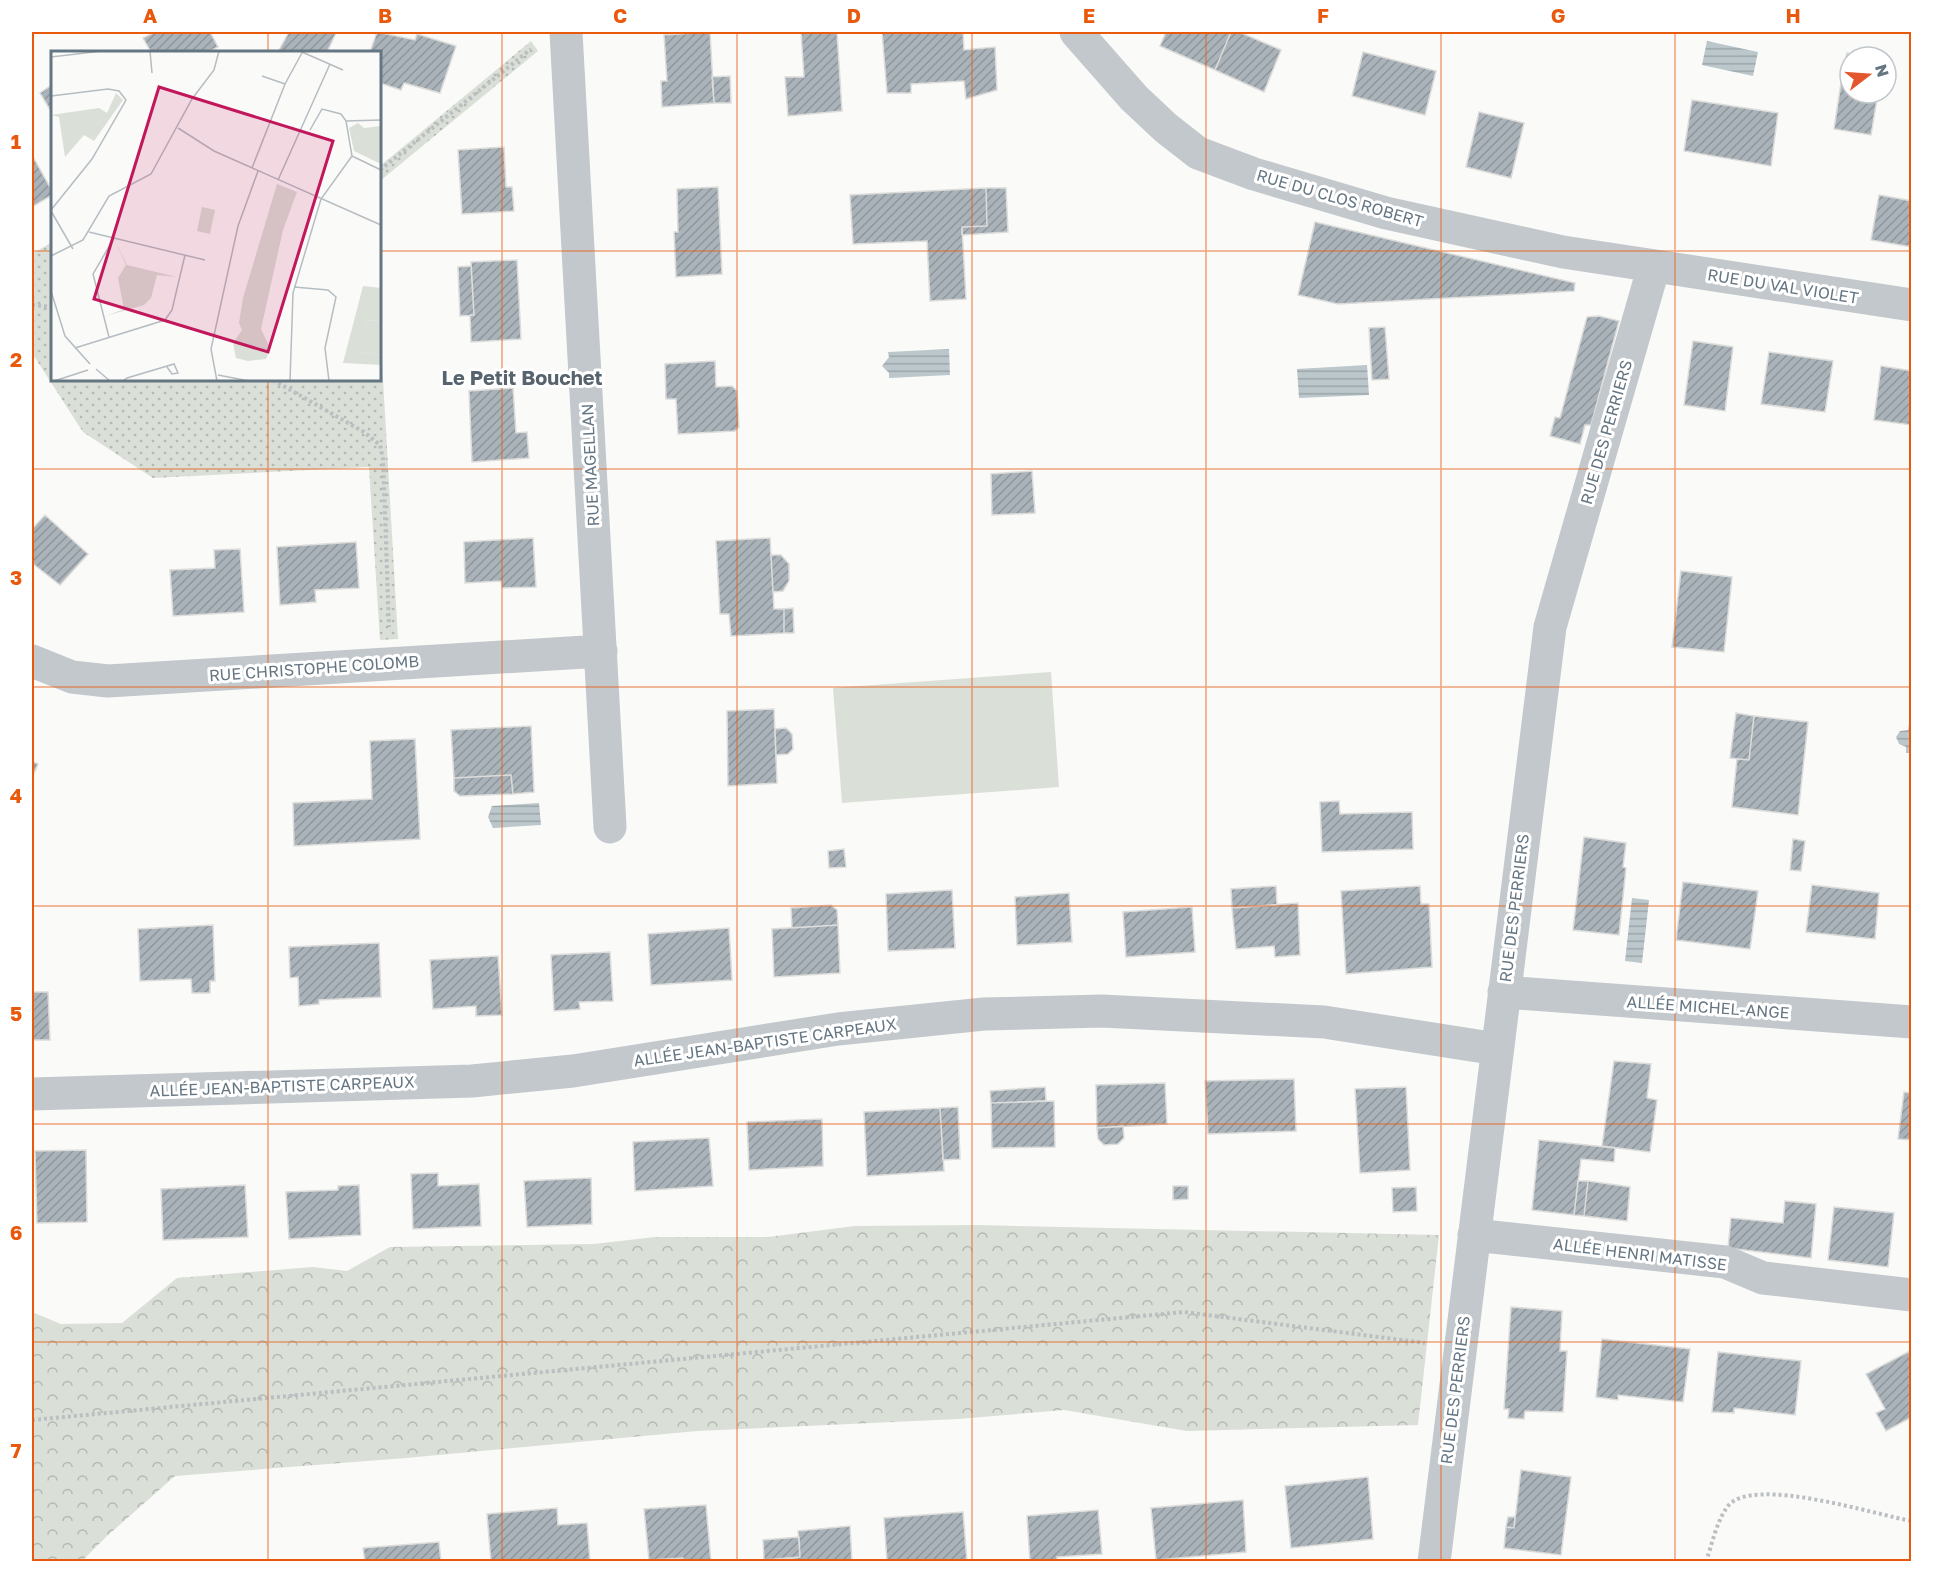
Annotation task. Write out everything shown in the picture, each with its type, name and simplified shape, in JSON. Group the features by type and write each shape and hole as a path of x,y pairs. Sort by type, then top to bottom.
{"street":[{"name":"RUE MAGELLAN","path":"566,32 610,827"},
{"name":"RUE DU CLOS ROBERT","path":"1076,32 1134,98 1198,153 1254,174 1386,213 1563,252 1654,266"},
{"name":"RUE DU VAL VIOLET","path":"1654,266 1911,305"},
{"name":"RUE DES PERRIERS","path":"1434,1562 1550,627 1654,266"},
{"name":"RUE CHRISTOPHE COLOMB","path":"32,661 72,677 108,681 601,651"},
{"name":"ALLÉE MICHEL-ANGE","path":"1504,992 1911,1022"},
{"name":"ALLÉE JEAN-BAPTISTE CARPEAUX","path":"32,1094 472,1080 584,1069 838,1029 1008,1014 1102,1011 1324,1022 1497,1049"},
{"name":"ALLÉE HENRI MATISSE","path":"1474,1234 1725,1262 1763,1278 1911,1295"}],"path":[{"path":"381,169 534,46"},
{"path":"32,305 51,308"},
{"path":"275,381 364,432 380,445 383,459 390,664"},
{"path":"32,1420 1184,1312 1460,1348"},
{"path":"1706,1562 1722,1516 1729,1504 1755,1493 1851,1506 1911,1521"}],"green space":[{"path":"531,41 538,51 381,180 381,165"},
{"path":"51,243 51,381 381,381 381,344 398,639 380,640 369,467 153,478 83,432 32,353 32,254"},
{"path":"1051,672 1059,787 842,803 833,688"},
{"path":"975,1225 1439,1235 1418,1425 1187,1431 1064,1410 958,1419 697,1431 406,1458 175,1476 82,1561 32,1561 32,1312 61,1324 122,1323 177,1278 313,1267 347,1271 390,1247 594,1244 655,1237 768,1237 855,1226"}],"shaded area":[{"path":"1707,41 1758,52 1753,76 1702,65"},
{"path":"949,349 950,375 889,378 889,373 882,366 889,357 888,352"},
{"path":"1367,365 1369,395 1299,398 1297,369"},
{"path":"1911,724 1911,753 1906,753 1906,747 1899,744 1896,737 1900,731 1908,730"},
{"path":"539,803 541,825 493,828 488,817 492,806"},
{"path":"1632,898 1649,900 1642,963 1625,961"}],"building":[{"path":"155,32 210,32 218,47 210,51 150,51 143,38"},
{"path":"289,32 336,33 327,51 279,51"},
{"path":"377,32 415,40 417,34 456,46 440,93 404,83 401,90 381,83 381,51 370,51"},
{"path":"710,32 714,103 662,107 661,81 667,81 664,35"},
{"path":"801,32 837,32 842,111 788,116 785,77 804,77"},
{"path":"882,32 963,32 964,50 995,47 997,90 966,99 964,81 911,84 911,93 887,93"},
{"path":"1166,32 1231,32 1215,70 1160,46"},
{"path":"1231,32 1239,32 1281,50 1264,92 1215,70"},
{"path":"1363,52 1436,71 1425,115 1352,96"},
{"path":"730,76 731,103 714,103 712,77"},
{"path":"51,86 51,111 40,93"},
{"path":"1692,100 1778,113 1771,166 1684,151"},
{"path":"1838,103 1838,105 1876,105 1871,135 1834,129"},
{"path":"1479,112 1524,123 1511,178 1466,167"},
{"path":"504,147 506,187 512,187 514,211 462,214 458,150"},
{"path":"32,155 51,189 51,196 32,207"},
{"path":"718,187 722,274 676,277 674,232 678,232 677,189"},
{"path":"986,188 987,226 962,227 966,299 930,301 927,241 853,244 850,195"},
{"path":"986,188 1006,188 1008,232 962,235 962,227 987,226"},
{"path":"1879,195 1912,201 1912,247 1871,240"},
{"path":"1315,222 1575,283 1574,291 1338,304 1298,295"},
{"path":"517,260 521,339 471,342 470,315 474,315 471,262"},
{"path":"471,266 474,315 460,316 458,267"},
{"path":"1599,316 1619,321 1591,425 1585,425 1580,444 1550,436 1555,417 1560,418 1587,317"},
{"path":"1385,327 1389,379 1372,380 1369,328"},
{"path":"1693,341 1733,347 1725,411 1684,405"},
{"path":"1769,352 1833,361 1825,412 1761,404"},
{"path":"715,361 716,387 732,386 737,391 739,427 735,431 678,434 676,399 666,399 665,364"},
{"path":"1881,366 1912,371 1912,425 1874,420"},
{"path":"513,388 516,433 527,432 529,458 472,462 469,391"},
{"path":"1032,471 1035,513 992,515 991,474"},
{"path":"45,515 88,554 60,585 32,563 32,529"},
{"path":"533,538 536,587 502,588 501,581 465,583 464,542"},
{"path":"770,538 774,609 784,609 784,633 731,636 729,614 720,614 716,541"},
{"path":"356,542 359,588 315,590 316,602 280,605 277,547"},
{"path":"240,549 244,612 173,616 170,570 215,568 214,550"},
{"path":"771,555 781,555 789,564 789,581 783,591 773,592"},
{"path":"1681,571 1732,577 1724,652 1672,647"},
{"path":"793,608 794,633 784,633 784,609"},
{"path":"774,709 777,783 728,786 727,711"},
{"path":"1736,713 1754,716 1749,760 1730,758"},
{"path":"1754,716 1808,722 1798,815 1732,807 1737,759 1749,760"},
{"path":"531,726 534,792 513,794 511,775 454,778 451,730"},
{"path":"786,728 792,734 793,749 788,754 776,755 775,729"},
{"path":"415,739 420,839 294,846 293,803 372,799 370,741"},
{"path":"32,761 38,764 32,778"},
{"path":"511,775 513,794 460,796 454,791 454,778"},
{"path":"1339,801 1340,814 1412,812 1413,849 1322,852 1320,802"},
{"path":"1584,837 1626,843 1623,867 1626,868 1619,935 1573,930"},
{"path":"1793,839 1805,841 1801,871 1790,870"},
{"path":"844,849 846,867 829,868 828,851"},
{"path":"1683,882 1758,891 1750,949 1676,940"},
{"path":"1812,885 1879,893 1875,939 1806,932"},
{"path":"1276,886 1277,905 1232,908 1231,889"},
{"path":"1420,886 1421,904 1429,904 1432,967 1346,974 1341,891"},
{"path":"952,890 955,948 888,951 886,894"},
{"path":"1069,893 1072,942 1017,945 1015,897"},
{"path":"1298,903 1300,955 1275,957 1274,946 1236,949 1232,908"},
{"path":"831,905 837,910 838,925 792,928 791,908"},
{"path":"1192,907 1195,952 1126,957 1123,912"},
{"path":"213,925 215,981 210,981 210,993 192,993 191,979 140,981 138,929"},
{"path":"838,925 840,973 774,977 772,929"},
{"path":"729,928 732,980 651,985 648,934"},
{"path":"379,943 381,997 319,1000 319,1004 299,1006 298,977 290,978 289,947"},
{"path":"610,952 613,1001 579,1002 580,1009 554,1011 551,955"},
{"path":"498,956 502,1015 476,1016 476,1006 433,1009 430,960"},
{"path":"32,992 48,992 50,1040 32,1040"},
{"path":"1614,1061 1651,1064 1647,1098 1657,1100 1650,1152 1602,1146"},
{"path":"1294,1079 1296,1131 1208,1134 1205,1081"},
{"path":"1165,1083 1167,1124 1097,1128 1096,1085"},
{"path":"1045,1087 1046,1101 991,1103 990,1091"},
{"path":"1406,1087 1410,1170 1360,1173 1355,1089"},
{"path":"1904,1092 1912,1093 1912,1140 1898,1139"},
{"path":"1054,1101 1055,1147 992,1148 991,1103"},
{"path":"958,1107 960,1159 943,1160 940,1108"},
{"path":"940,1108 944,1171 867,1176 864,1112"},
{"path":"822,1119 823,1166 749,1170 747,1122"},
{"path":"1123,1126 1124,1138 1118,1144 1104,1145 1098,1139 1097,1128"},
{"path":"709,1138 713,1186 635,1191 633,1142"},
{"path":"1539,1140 1615,1148 1614,1162 1581,1159 1574,1215 1532,1210"},
{"path":"86,1150 87,1222 37,1223 35,1151"},
{"path":"438,1173 438,1186 479,1184 481,1226 413,1229 411,1174"},
{"path":"591,1178 592,1224 527,1227 524,1181"},
{"path":"1578,1181 1588,1181 1584,1216 1574,1215"},
{"path":"1588,1181 1630,1187 1627,1221 1584,1216"},
{"path":"245,1185 248,1237 163,1240 161,1189"},
{"path":"359,1185 361,1235 289,1239 286,1192 338,1190 338,1186"},
{"path":"1173,1186 1188,1186 1188,1199 1173,1200"},
{"path":"1416,1187 1417,1211 1393,1212 1392,1188"},
{"path":"1785,1201 1816,1204 1811,1258 1728,1248 1731,1218 1783,1223"},
{"path":"1834,1207 1894,1213 1888,1267 1828,1260"},
{"path":"1511,1307 1562,1311 1560,1351 1567,1351 1563,1412 1525,1411 1524,1419 1508,1418 1509,1409 1504,1409"},
{"path":"1602,1339 1690,1349 1683,1402 1618,1395 1618,1400 1596,1397"},
{"path":"1910,1351 1912,1417 1886,1431 1876,1413 1885,1409 1866,1374"},
{"path":"1718,1352 1801,1361 1795,1415 1734,1408 1734,1413 1712,1412"},
{"path":"1521,1470 1571,1477 1561,1555 1504,1548 1506,1527 1514,1528"},
{"path":"1368,1477 1373,1539 1291,1548 1285,1486"},
{"path":"1243,1500 1246,1552 1156,1560 1151,1508"},
{"path":"706,1505 711,1562 683,1562 683,1558 649,1560 644,1509"},
{"path":"557,1508 558,1525 587,1523 590,1562 491,1562 487,1514"},
{"path":"1098,1510 1102,1554 1057,1557 1057,1562 1030,1562 1027,1516"},
{"path":"963,1512 967,1562 887,1562 884,1518"},
{"path":"1508,1517 1515,1517 1514,1528 1506,1527"},
{"path":"850,1526 852,1562 764,1562 800,1557 798,1531"},
{"path":"799,1537 800,1557 764,1560 763,1540"},
{"path":"439,1542 441,1562 365,1562 363,1548"}],"district":[{"name":"Le Petit Bouchet","path":"522,377"}]}
